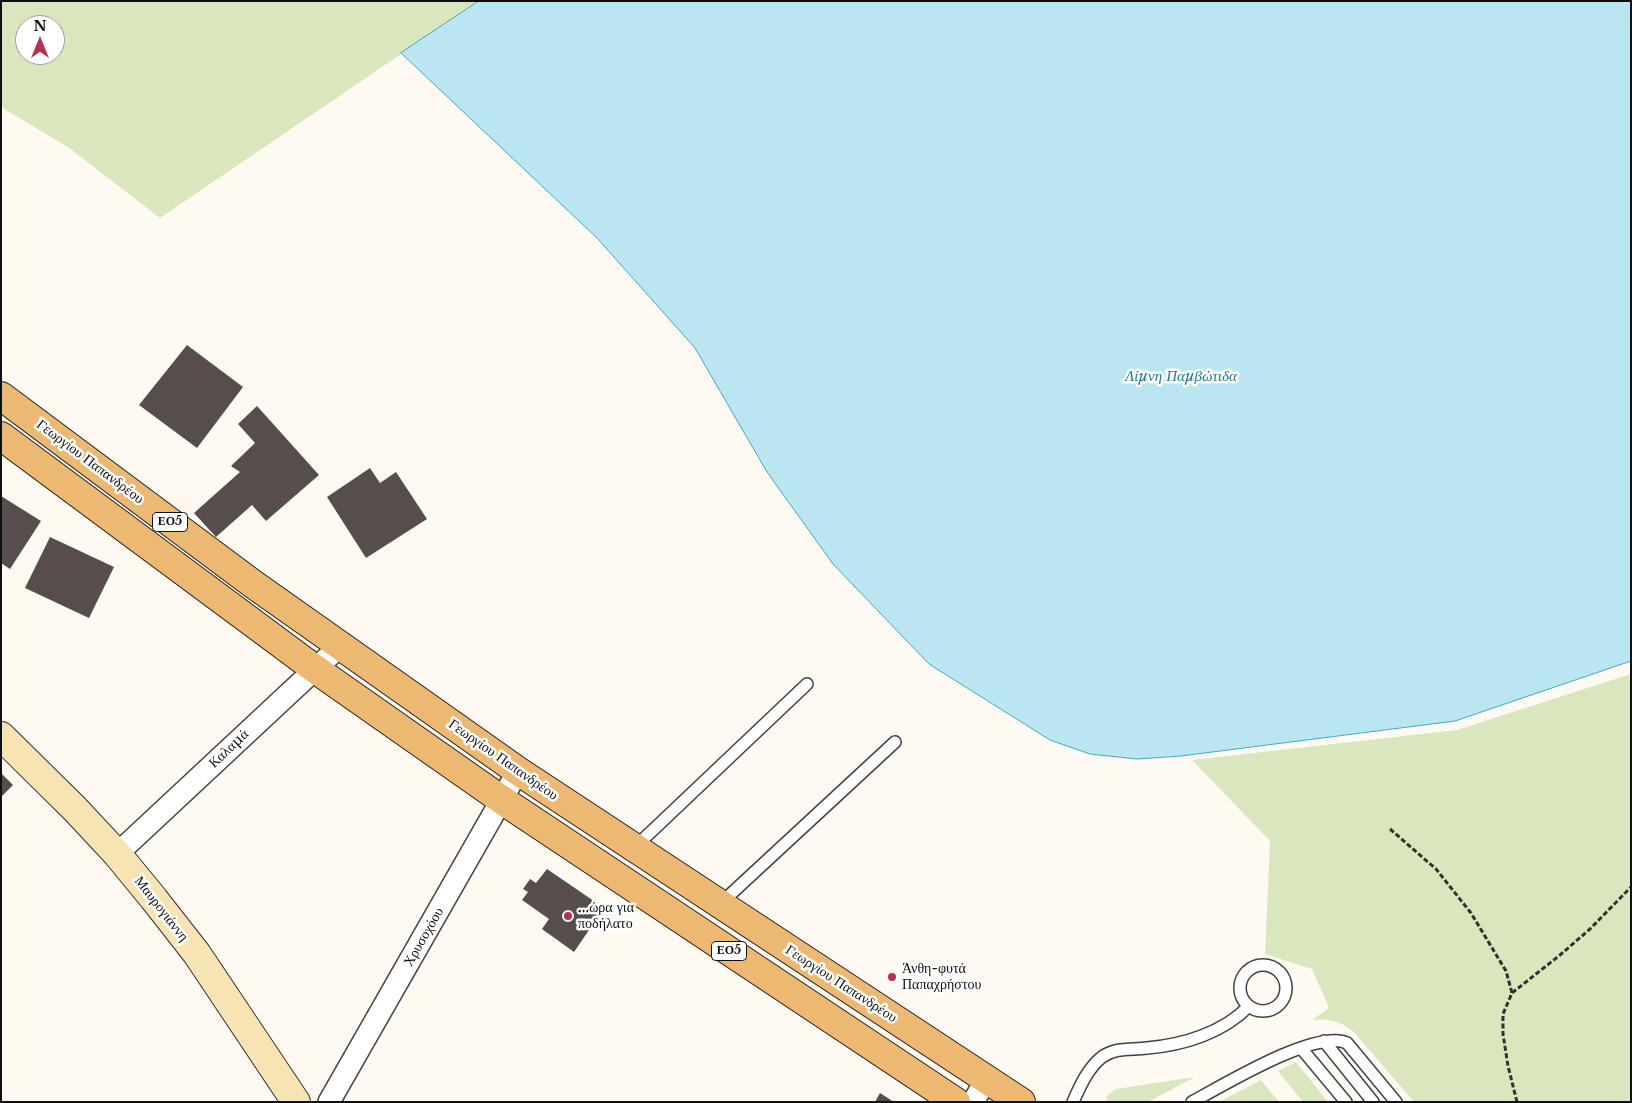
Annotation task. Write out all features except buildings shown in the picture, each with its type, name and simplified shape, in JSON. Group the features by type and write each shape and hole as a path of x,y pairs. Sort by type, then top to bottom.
{"main road":[{"name":"Γεωργίου Παπανδρέου","path":"1,396 254,584 518,772 720,904 979,1091 1021,1102"},
{"name":"ΕΟ5","path":"1,436 315,669 502,800 956,1102"},
{"name":"Μαυρογιάννη","path":"1,736 75,808 117,854 191,946 296,1102"}],"street":[{"name":"Καλαμά","path":"117,854 341,645"},
{"name":"Χρυσοχόου","path":"330,1102 518,772"}],"lane":[{"path":"634,848 807,684"},
{"path":"720,904 895,742"},
{"path":"1260,964 1278,969 1285,978 1287,986 1286,994 1281,1004 1275,1008 1263,1011 1249,1006 1244,1001 1240,991 1241,980 1245,973 1250,968 1260,964"},
{"path":"1073,1102 1080,1084 1090,1070 1109,1053 1120,1050 1168,1046 1193,1039 1224,1025 1249,1006"},
{"path":"1192,1102 1262,1065 1301,1048 1324,1042 1339,1041 1347,1043 1396,1102"},
{"path":"1324,1042 1373,1102"},
{"path":"1301,1048 1346,1102"}],"path":[{"path":"1390,829 1436,869 1471,913 1506,970 1512,993"},
{"path":"1517,1102 1508,1066 1503,1034 1503,1014 1512,993 1590,929 1631,887"}],"green space":[{"path":"1,1 479,1 160,218 68,147 6,110 1,105"},
{"path":"1631,674 1631,1102 1414,1102 1354,1032 1334,1021 1324,1019 1312,1020 1329,1008 1312,969 1265,954 1270,841 1192,760 1457,730"},
{"path":"1296,1062 1328,1102 1303,1102 1278,1071"},
{"path":"1195,1077 1148,1102 1107,1102 1107,1096 1116,1089"},
{"path":"1261,1080 1279,1102 1219,1102"}],"water":[{"name":"Λίμνη Παμβώτιδα","path":"479,1 1631,1 1631,661 1455,721 1181,756 1137,759 1090,754 1050,740 929,664 833,564 767,472 695,348 597,238 401,53"}],"place":[{"name":"...ώρα για ποδήλατο","path":"568,916"},
{"name":"Άνθη-φυτά Παπαχρήστου","path":"892,977"}]}
